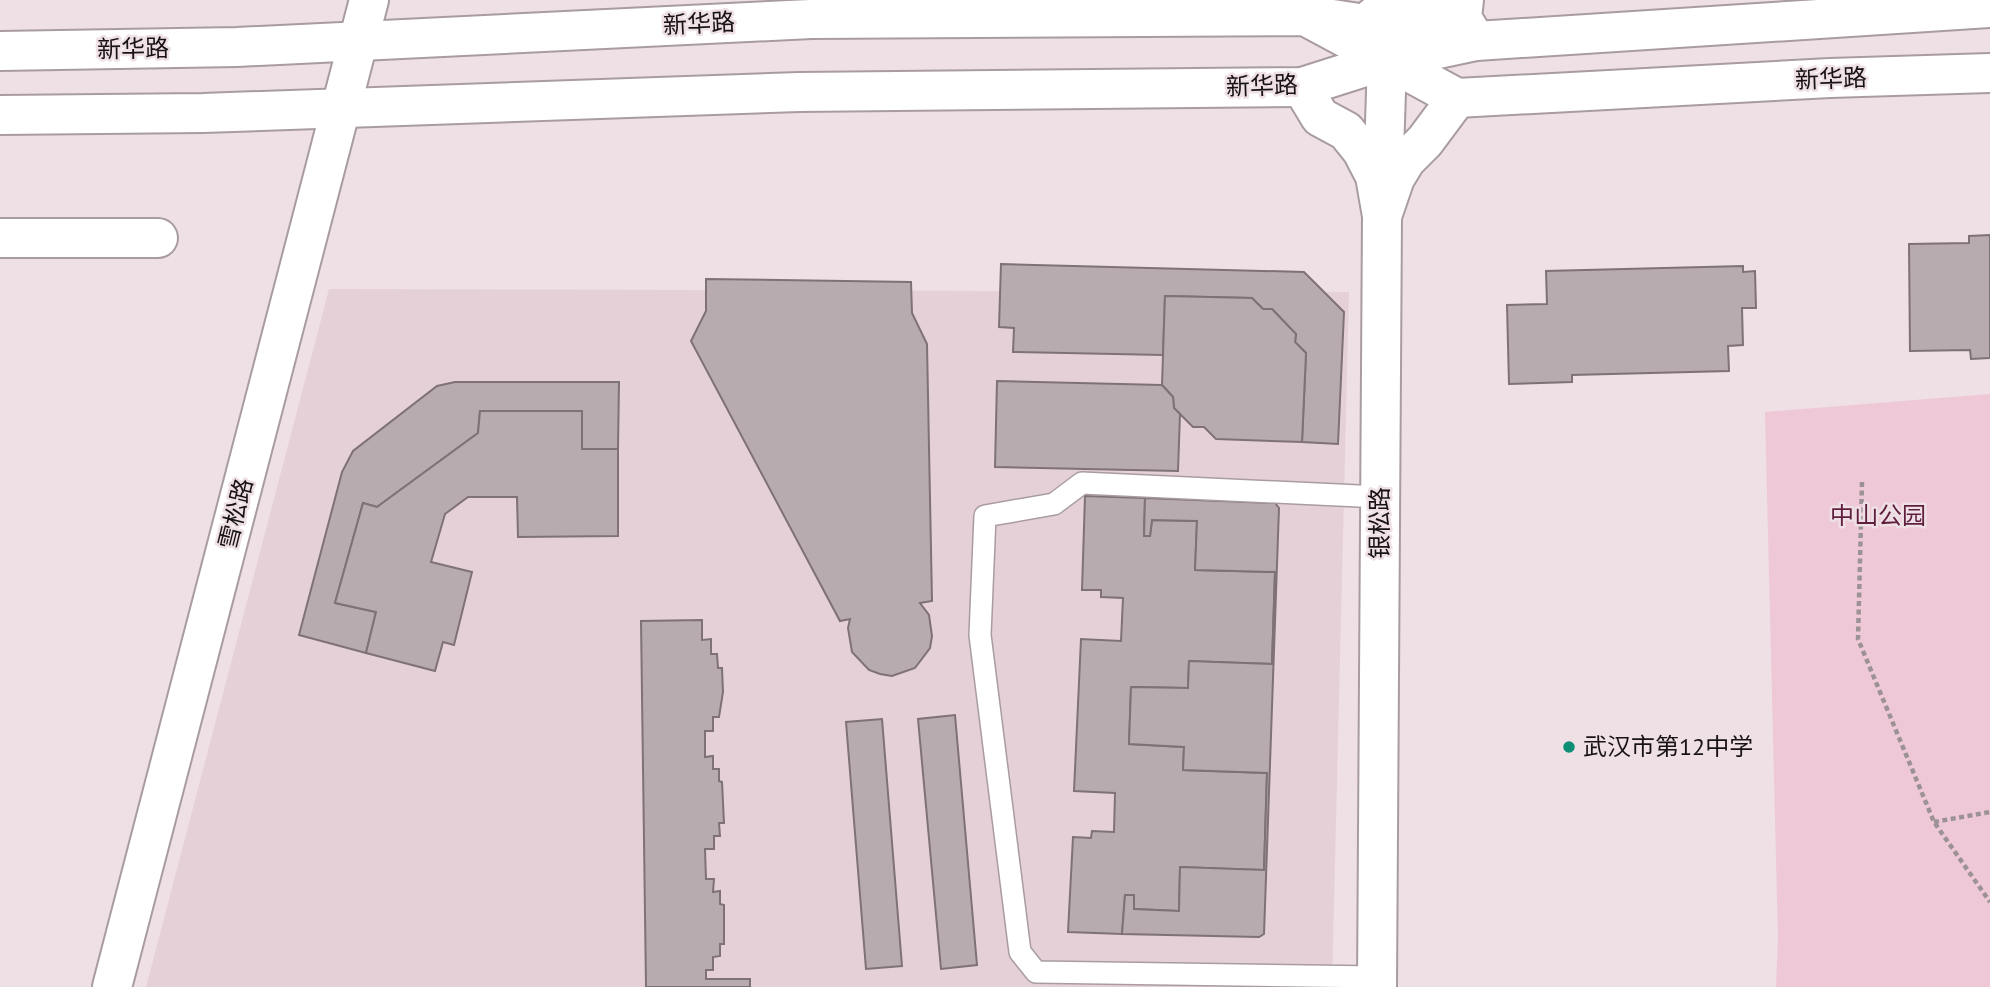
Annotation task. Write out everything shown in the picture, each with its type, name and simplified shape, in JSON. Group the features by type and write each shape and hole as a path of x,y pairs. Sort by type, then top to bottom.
{"main road":[{"name":"雪松路","path":"112,987 143,878 339,108 369,0"},
{"path":"1305,16 1340,18 1365,24 1394,0"},
{"path":"1387,60 1412,0"},
{"path":"1387,60 1456,0"},
{"path":"1464,0 1462,18 1476,41"},
{"name":"新华路","path":"0,115 203,113 799,92 1302,88 1387,60 1476,41 1990,8"},
{"name":"新华路","path":"0,51 357,41 811,19 1305,16 1457,98 1830,78 1990,73"},
{"name":"银松路","path":"1378,982 1382,216 1387,60"},
{"path":"1302,88 1320,117 1346,131 1362,151 1375,176 1382,216"},
{"path":"1382,216 1395,178 1406,160 1425,141 1457,98"},
{"path":"0,238 158,238"}],"lane":[{"path":"1378,982 1036,972 1020,951 980,635 985,516 1054,504 1082,484 1380,497"}],"path":[{"path":"1862,482 1858,639 1934,822 1990,902"},
{"path":"1934,822 1990,812"}],"shaded area":[{"path":"329,289 1349,292 1332,987 146,987"}],"green space":[{"name":"中山公园","path":"1990,394 1990,987 1776,987 1778,939 1765,412"}],"building":[{"path":"1990,235 1990,358 1971,359 1970,350 1910,351 1909,244 1969,243 1969,236"},
{"path":"1001,264 1304,272 1344,312 1338,444 1302,442 1306,353 1295,342 1296,334 1272,309 1263,309 1252,298 1165,296 1163,355 1013,352 1014,328 999,327"},
{"path":"1743,266 1743,272 1755,271 1756,308 1742,308 1743,345 1728,346 1729,371 1572,375 1572,382 1509,384 1507,305 1547,304 1546,271"},
{"path":"706,279 911,282 912,313 927,344 932,601 920,603 929,615 932,636 930,648 915,668 892,676 880,674 869,670 852,652 848,628 850,619 840,621 691,341 706,311"},
{"path":"1165,296 1252,298 1263,309 1272,309 1296,334 1295,342 1306,353 1302,442 1216,439 1204,427 1193,427 1174,408 1173,397 1162,385"},
{"path":"997,381 1162,385 1173,397 1174,408 1180,414 1178,471 995,467"},
{"path":"455,382 619,382 618,449 582,449 582,411 480,411 478,433 377,507 363,503 335,603 376,612 366,653 299,635 342,472 353,451 437,386"},
{"path":"480,411 582,411 582,449 618,449 618,536 518,537 517,497 468,497 445,514 431,562 472,572 454,645 443,642 435,671 366,653 376,612 335,603 363,503 377,507 478,433"},
{"path":"1085,496 1145,498 1144,536 1150,536 1152,520 1197,521 1195,570 1275,572 1272,664 1189,661 1188,688 1131,687 1129,744 1184,747 1183,770 1267,773 1264,870 1180,867 1179,911 1134,909 1134,895 1125,895 1122,934 1068,932 1073,837 1091,838 1092,831 1114,832 1115,793 1074,791 1081,639 1121,641 1123,598 1101,597 1101,590 1082,590"},
{"path":"1145,498 1275,503 1279,508 1264,934 1259,937 1122,934 1125,895 1134,895 1134,909 1179,911 1180,867 1264,870 1267,773 1183,770 1184,747 1129,744 1131,687 1188,688 1189,661 1272,664 1275,572 1195,570 1197,521 1152,520 1150,536 1144,536"},
{"path":"702,620 702,640 711,639 711,654 717,654 718,668 722,668 723,692 719,717 713,717 713,731 705,731 705,757 713,756 713,769 719,769 724,823 719,823 720,836 714,836 714,849 705,849 706,879 714,879 713,892 720,891 720,904 724,905 724,944 720,944 720,956 713,957 713,970 706,970 706,979 750,979 750,987 646,987 641,621"},
{"path":"955,715 977,965 941,969 918,719"},
{"path":"882,719 902,966 866,969 846,722"}],"place":[{"name":"武汉市第12中学","path":"1569,747"}]}
